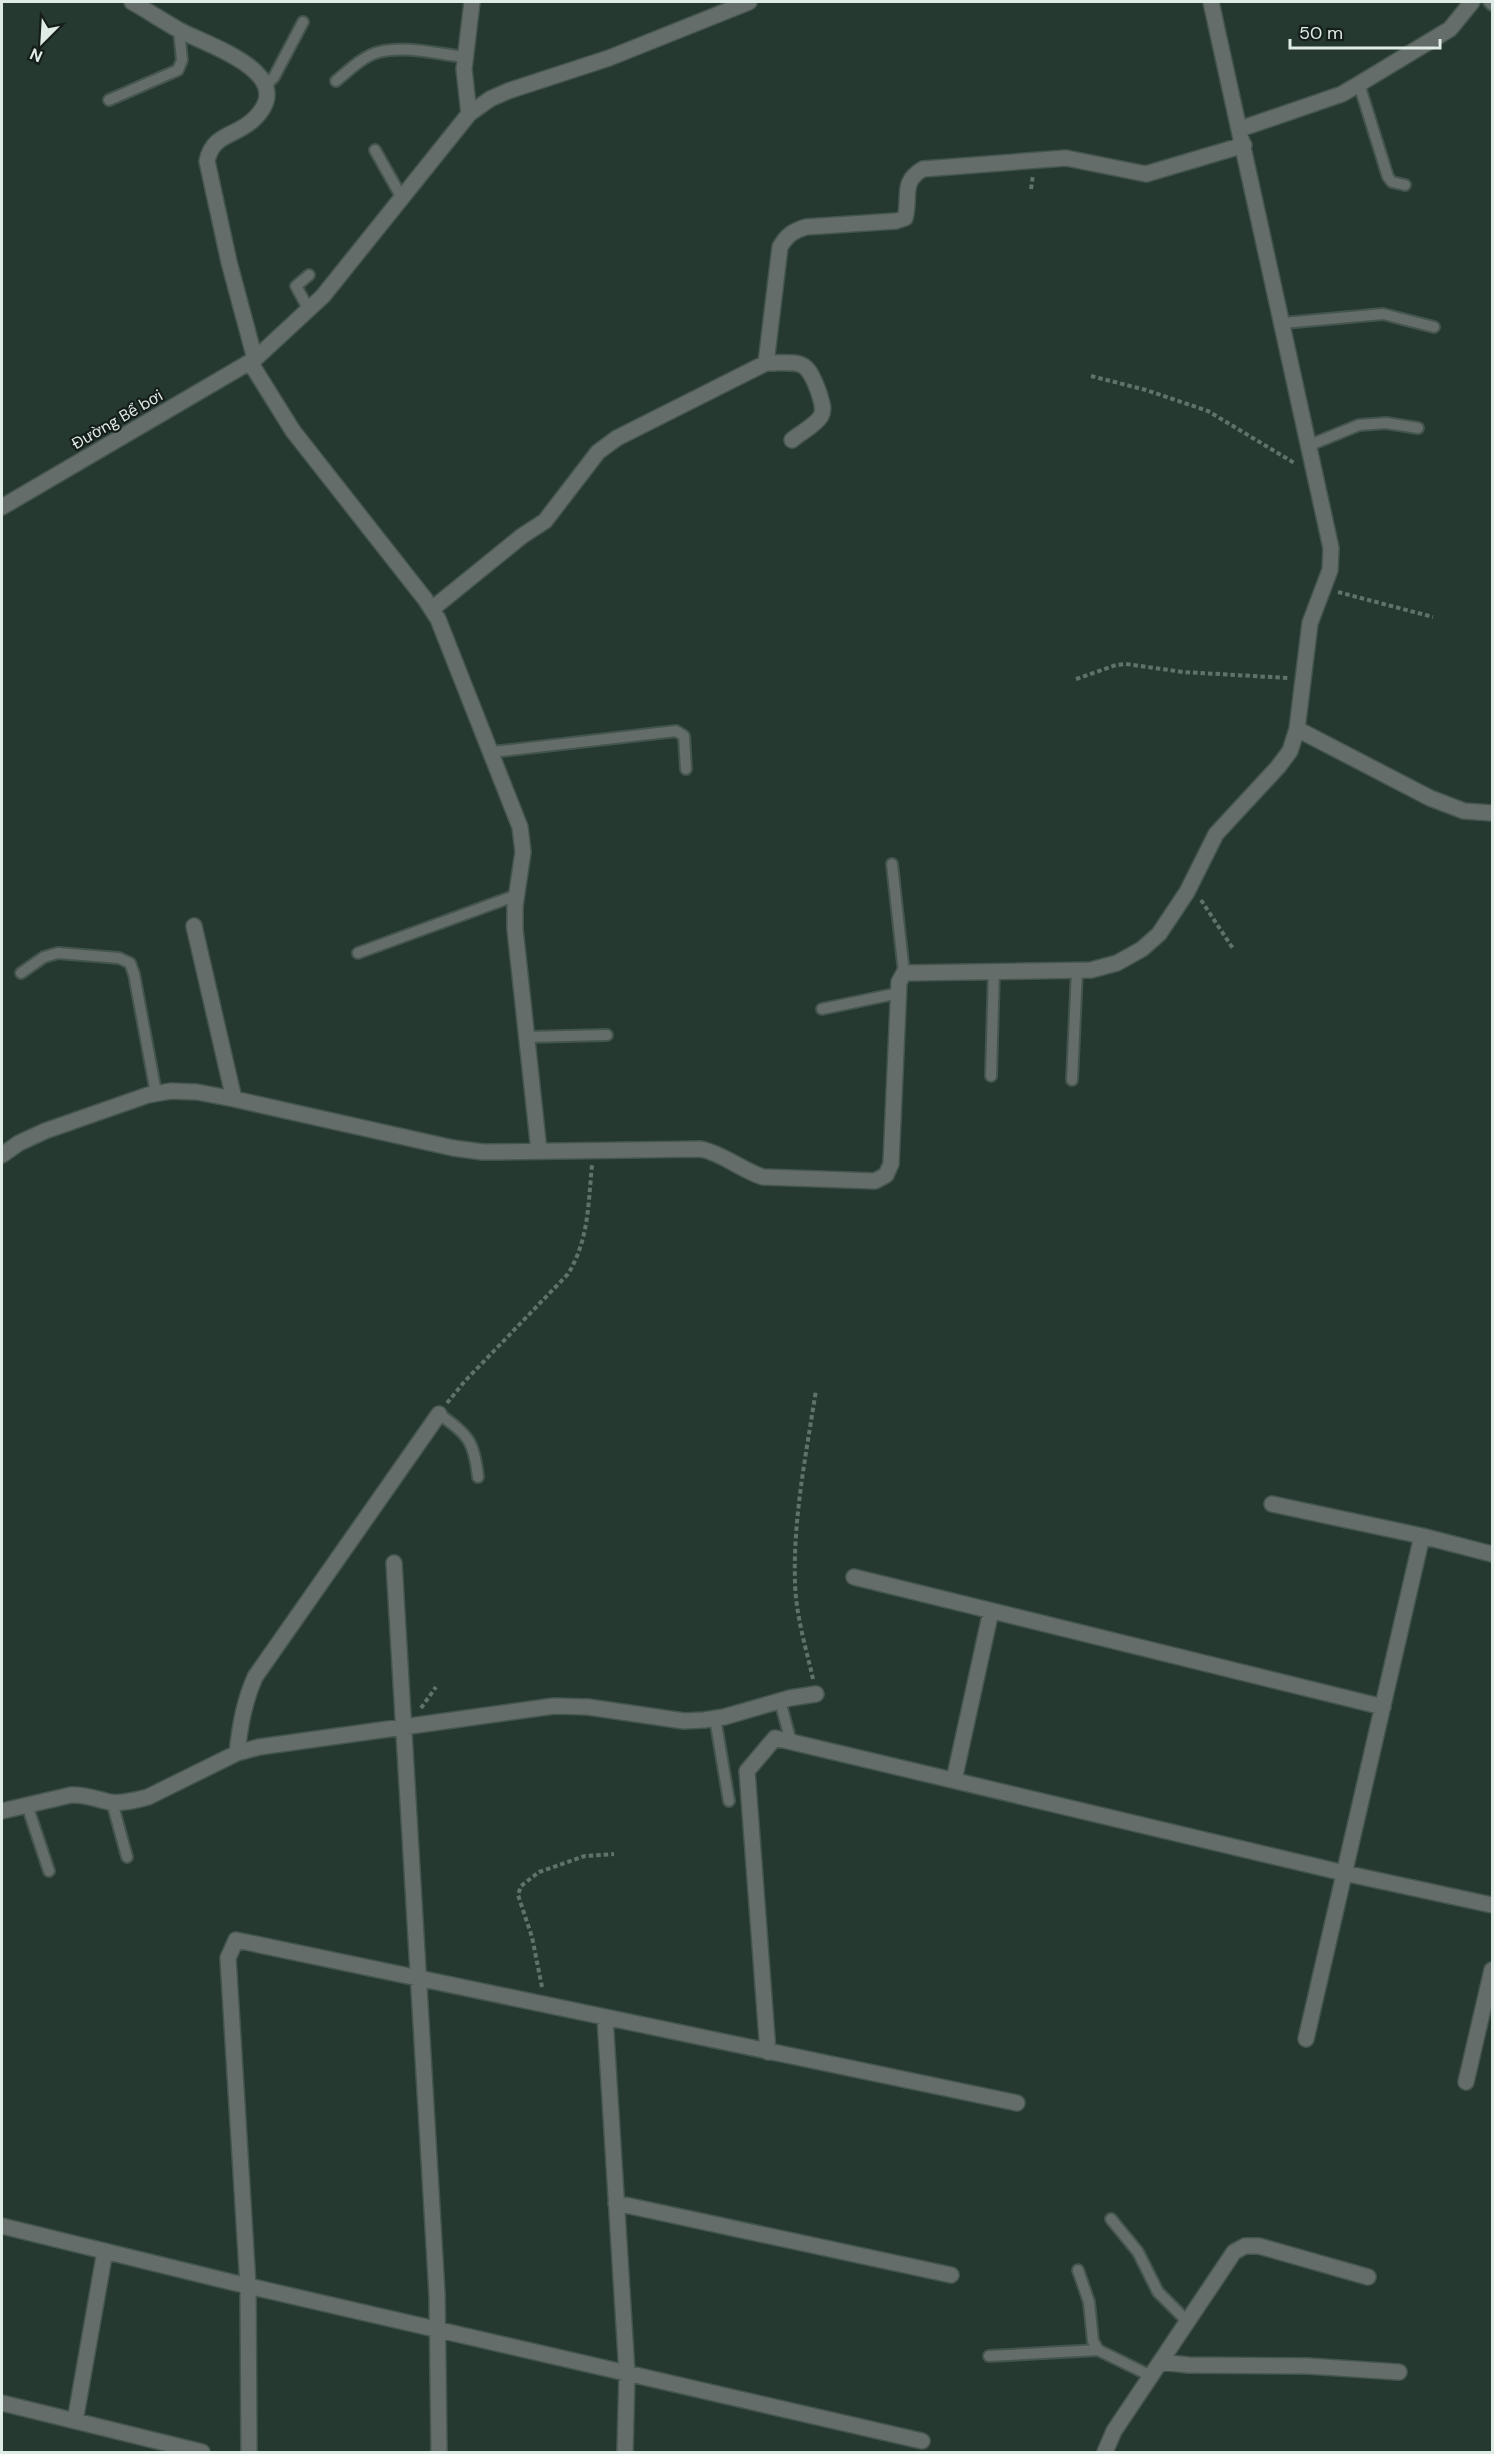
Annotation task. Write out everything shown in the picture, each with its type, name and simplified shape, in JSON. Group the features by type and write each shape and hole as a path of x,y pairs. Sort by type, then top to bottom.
{"street":[{"path":"132,2 180,30 249,64 262,77 266,95 261,113 247,126 217,140 210,149 207,161 252,360 293,431 432,609 492,752 520,827 523,852 515,929 539,1151"},
{"path":"469,114 465,57 472,2"},
{"name":"Đường Bể bơi","path":"2,507 252,360 323,296 469,114 490,99 609,58 749,2"},
{"path":"2,1155 19,1143 45,1131 171,1090 234,1099 453,1148 483,1152 701,1149 717,1152 748,1172 763,1177 875,1180 886,1175 891,1164 899,982 904,973 1090,970 1117,963 1142,949 1159,934 1191,885 1216,834 1290,751 1297,729 1310,623 1329,570 1331,548 1211,2"},
{"path":"1240,129 1342,94 1450,29 1472,2"},
{"path":"766,363 780,247 786,237 794,230 806,227 896,221 905,218 908,182 914,174 923,169 1066,158 1146,174 1244,145"},
{"path":"432,609 522,536 545,521 598,452 617,438 766,363 798,363 806,367 811,372 823,406 821,416 792,440"},
{"path":"1297,729 1430,798 1464,811 1492,813"},
{"path":"194,926 234,1099"},
{"path":"237,1753 246,1696 255,1677 439,1414"},
{"path":"1272,1504 1422,1536 1492,1554"},
{"path":"1306,2039 1422,1536"},
{"path":"394,1563 438,2329 439,2452"},
{"path":"854,1577 1383,1707"},
{"path":"954,1780 991,1611"},
{"path":"2,1810 82,1794 112,1802 132,1801 148,1797 237,1753 260,1747 403,1726 554,1706 588,1707 684,1721 715,1718 816,1694"},
{"path":"768,2052 747,1771 775,1738 1344,1873 1492,1905"},
{"path":"249,2452 248,2286 228,1958 236,1940 1017,2103"},
{"path":"1466,2082 1492,1970"},
{"path":"604,2018 627,2373 626,2452"},
{"path":"616,2203 951,2275"},
{"path":"2,2226 248,2286 922,2441"},
{"path":"1105,2452 1114,2431 1234,2252 1245,2246 1259,2246 1368,2277"},
{"path":"75,2421 105,2251"},
{"path":"1160,2362 1188,2365 1308,2366 1399,2372"},
{"path":"2,2403 202,2452"}],"lane":[{"path":"265,86 274,77 303,22"},
{"path":"109,100 178,70 182,60 180,30"},
{"path":"336,81 377,52 403,49 465,57"},
{"path":"1359,84 1388,177 1392,182 1405,185"},
{"path":"375,150 402,198"},
{"path":"309,275 296,286 309,310"},
{"path":"1283,323 1383,314 1434,327"},
{"path":"1310,445 1359,425 1386,423 1418,428"},
{"path":"492,752 676,731 684,736 686,770"},
{"path":"892,864 904,973"},
{"path":"358,953 517,895"},
{"path":"21,973 44,957 58,953 118,958 130,963 156,1094"},
{"path":"991,1076 994,970"},
{"path":"1072,1080 1077,970"},
{"path":"822,1009 899,993"},
{"path":"527,1037 607,1035"},
{"path":"439,1414 469,1439 476,1452 478,1477"},
{"path":"780,1701 791,1742"},
{"path":"715,1718 729,1802"},
{"path":"112,1802 127,1857"},
{"path":"27,1805 49,1871"},
{"path":"1111,2219 1138,2252 1158,2292 1187,2321"},
{"path":"1078,2270 1089,2302 1093,2341 1098,2350"},
{"path":"989,2356 1098,2350 1151,2376"}],"path":[{"path":"1091,376 1146,390 1208,411 1317,476"},
{"path":"1322,588 1432,617"},
{"path":"1076,679 1116,665 1126,664 1183,672 1303,679"},
{"path":"1191,885 1234,950"},
{"path":"439,1414 465,1381 568,1274 585,1237 593,1150"},
{"path":"816,1390 796,1518 795,1585 800,1624 816,1694"},
{"path":"546,2006 532,1937 518,1890 524,1881 539,1872 585,1856 614,1854"}]}
